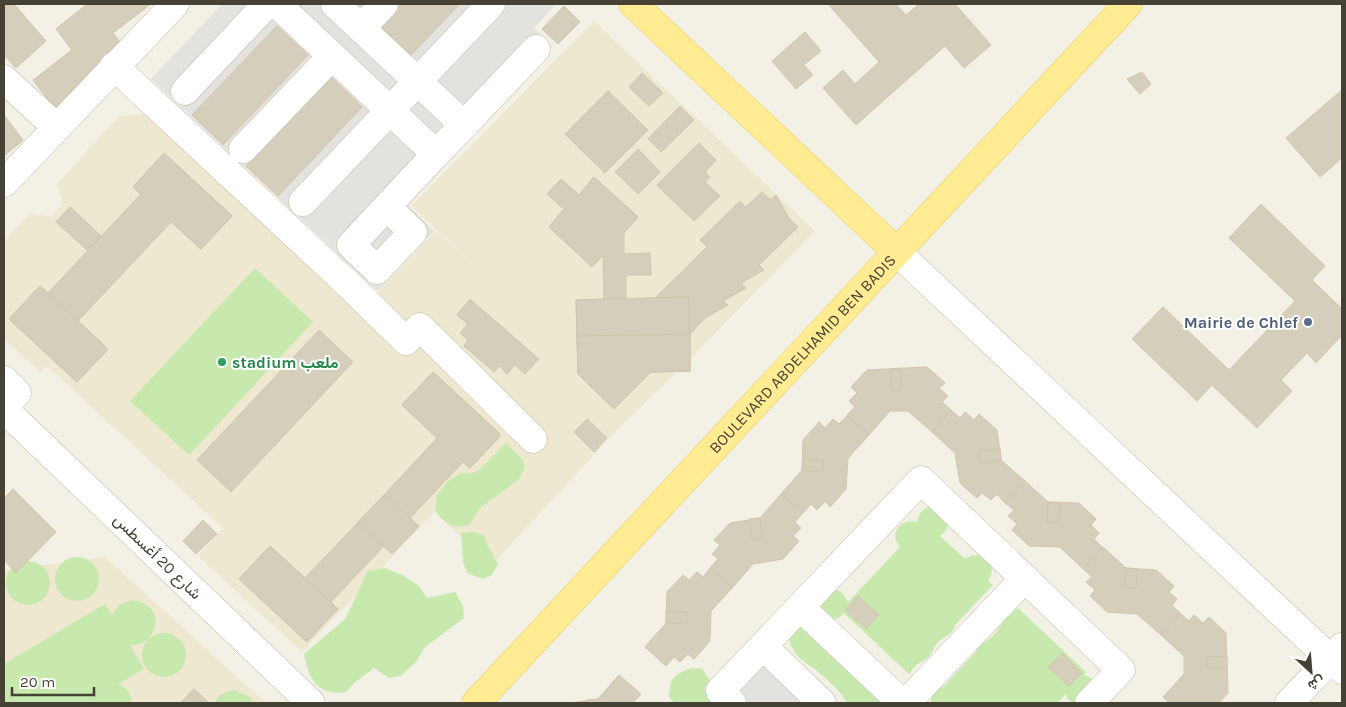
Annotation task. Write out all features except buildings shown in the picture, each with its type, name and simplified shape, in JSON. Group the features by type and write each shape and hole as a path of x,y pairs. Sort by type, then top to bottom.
{"main road":[{"path":"633,4 897,252"},
{"name":"BOULEVARD ABDELHAMID BEN BADIS","path":"476,703 1128,4"}],"street":[{"path":"4,183 175,4"},
{"path":"185,91 268,4"},
{"path":"277,4 436,154"},
{"path":"335,4 464,125"},
{"path":"361,28 384,4"},
{"path":"303,202 491,4"},
{"path":"387,207 536,49"},
{"path":"244,149 332,56"},
{"path":"114,66 342,278 406,341 420,327 533,439"},
{"path":"4,79 56,127"},
{"path":"897,252 1338,659 1289,703"},
{"name":"شارع 20 أغسطس","path":"4,380 17,393 4,408 311,703"},
{"path":"732,703 720,691 921,480 1121,670 1089,703"},
{"path":"906,703 1025,578"},
{"path":"800,606 902,703"},
{"path":"762,646 822,703"}],"shaded area":[{"path":"222,4 556,4 534,28 552,46 405,203 434,231 378,291 151,79"},
{"path":"594,21 815,231 691,358 691,372 677,372 611,436 492,565 434,512 302,652 198,556 223,528 47,366 41,373 4,339 4,242 30,213 52,217 63,204 57,184 119,116 145,114 277,234 359,276 377,293 436,231 490,281 411,206"},
{"path":"105,557 266,703 4,703 4,570"},
{"path":"760,628 839,703 718,703 703,689"}],"green space":[{"name":"stadium ملعب","path":"255,268 313,322 189,455 130,401"},
{"path":"506,443 523,460 525,468 519,479 480,508 469,525 458,526 445,522 435,510 437,495 448,481 462,473 471,474 479,470"},
{"path":"933,505 949,521 947,529 940,536 965,559 977,555 987,560 992,569 988,581 993,585 955,625 952,632 938,642 928,658 917,664 909,674 844,613 832,620 818,612 818,596 832,588 842,593 848,602 900,547 895,537 901,524 911,521 917,522 922,511","holes":["858,596 879,616 865,629 846,611 846,608"]},
{"path":"474,532 484,535 498,564 492,575 483,579 467,573 463,562 461,533"},
{"path":"73,557 81,557 93,563 99,579 93,595 81,601 73,601 61,595 55,583 55,575 61,563"},
{"path":"24,561 32,561 44,567 50,583 44,599 32,605 24,605 12,599 6,587 6,579 12,567"},
{"path":"385,568 402,575 418,585 427,598 455,592 463,606 464,618 425,647 416,662 401,676 389,678 374,668 353,684 346,692 336,693 321,689 308,671 304,654 345,619 368,571"},
{"path":"133,600 144,603 151,609 155,615 156,623 154,630 145,641 138,645 130,645 144,669 118,684 128,691 132,703 5,703 4,664 105,604 112,615 120,604"},
{"path":"1018,608 1086,672 1084,675 1095,682 1090,703 1073,703 1066,694 1057,703 931,703 934,692 944,686 980,646 992,636 1004,620","holes":["1061,653 1082,672 1067,684 1048,667"]},
{"path":"798,624 814,629 885,703 847,703 834,686 794,651 789,631"},
{"path":"164,633 176,637 182,643 186,655 182,667 176,673 164,677 152,673 146,667 142,655 146,643 152,637"},
{"path":"692,668 702,669 708,677 713,689 713,703 674,703 669,697 670,685 674,677"},
{"path":"234,690 247,695 254,703 214,703 221,694"}],"place":[{"name":"Mairie de Chlef","path":"1308,322"},
{"name":"stadium ملعب","path":"222,362"}]}
